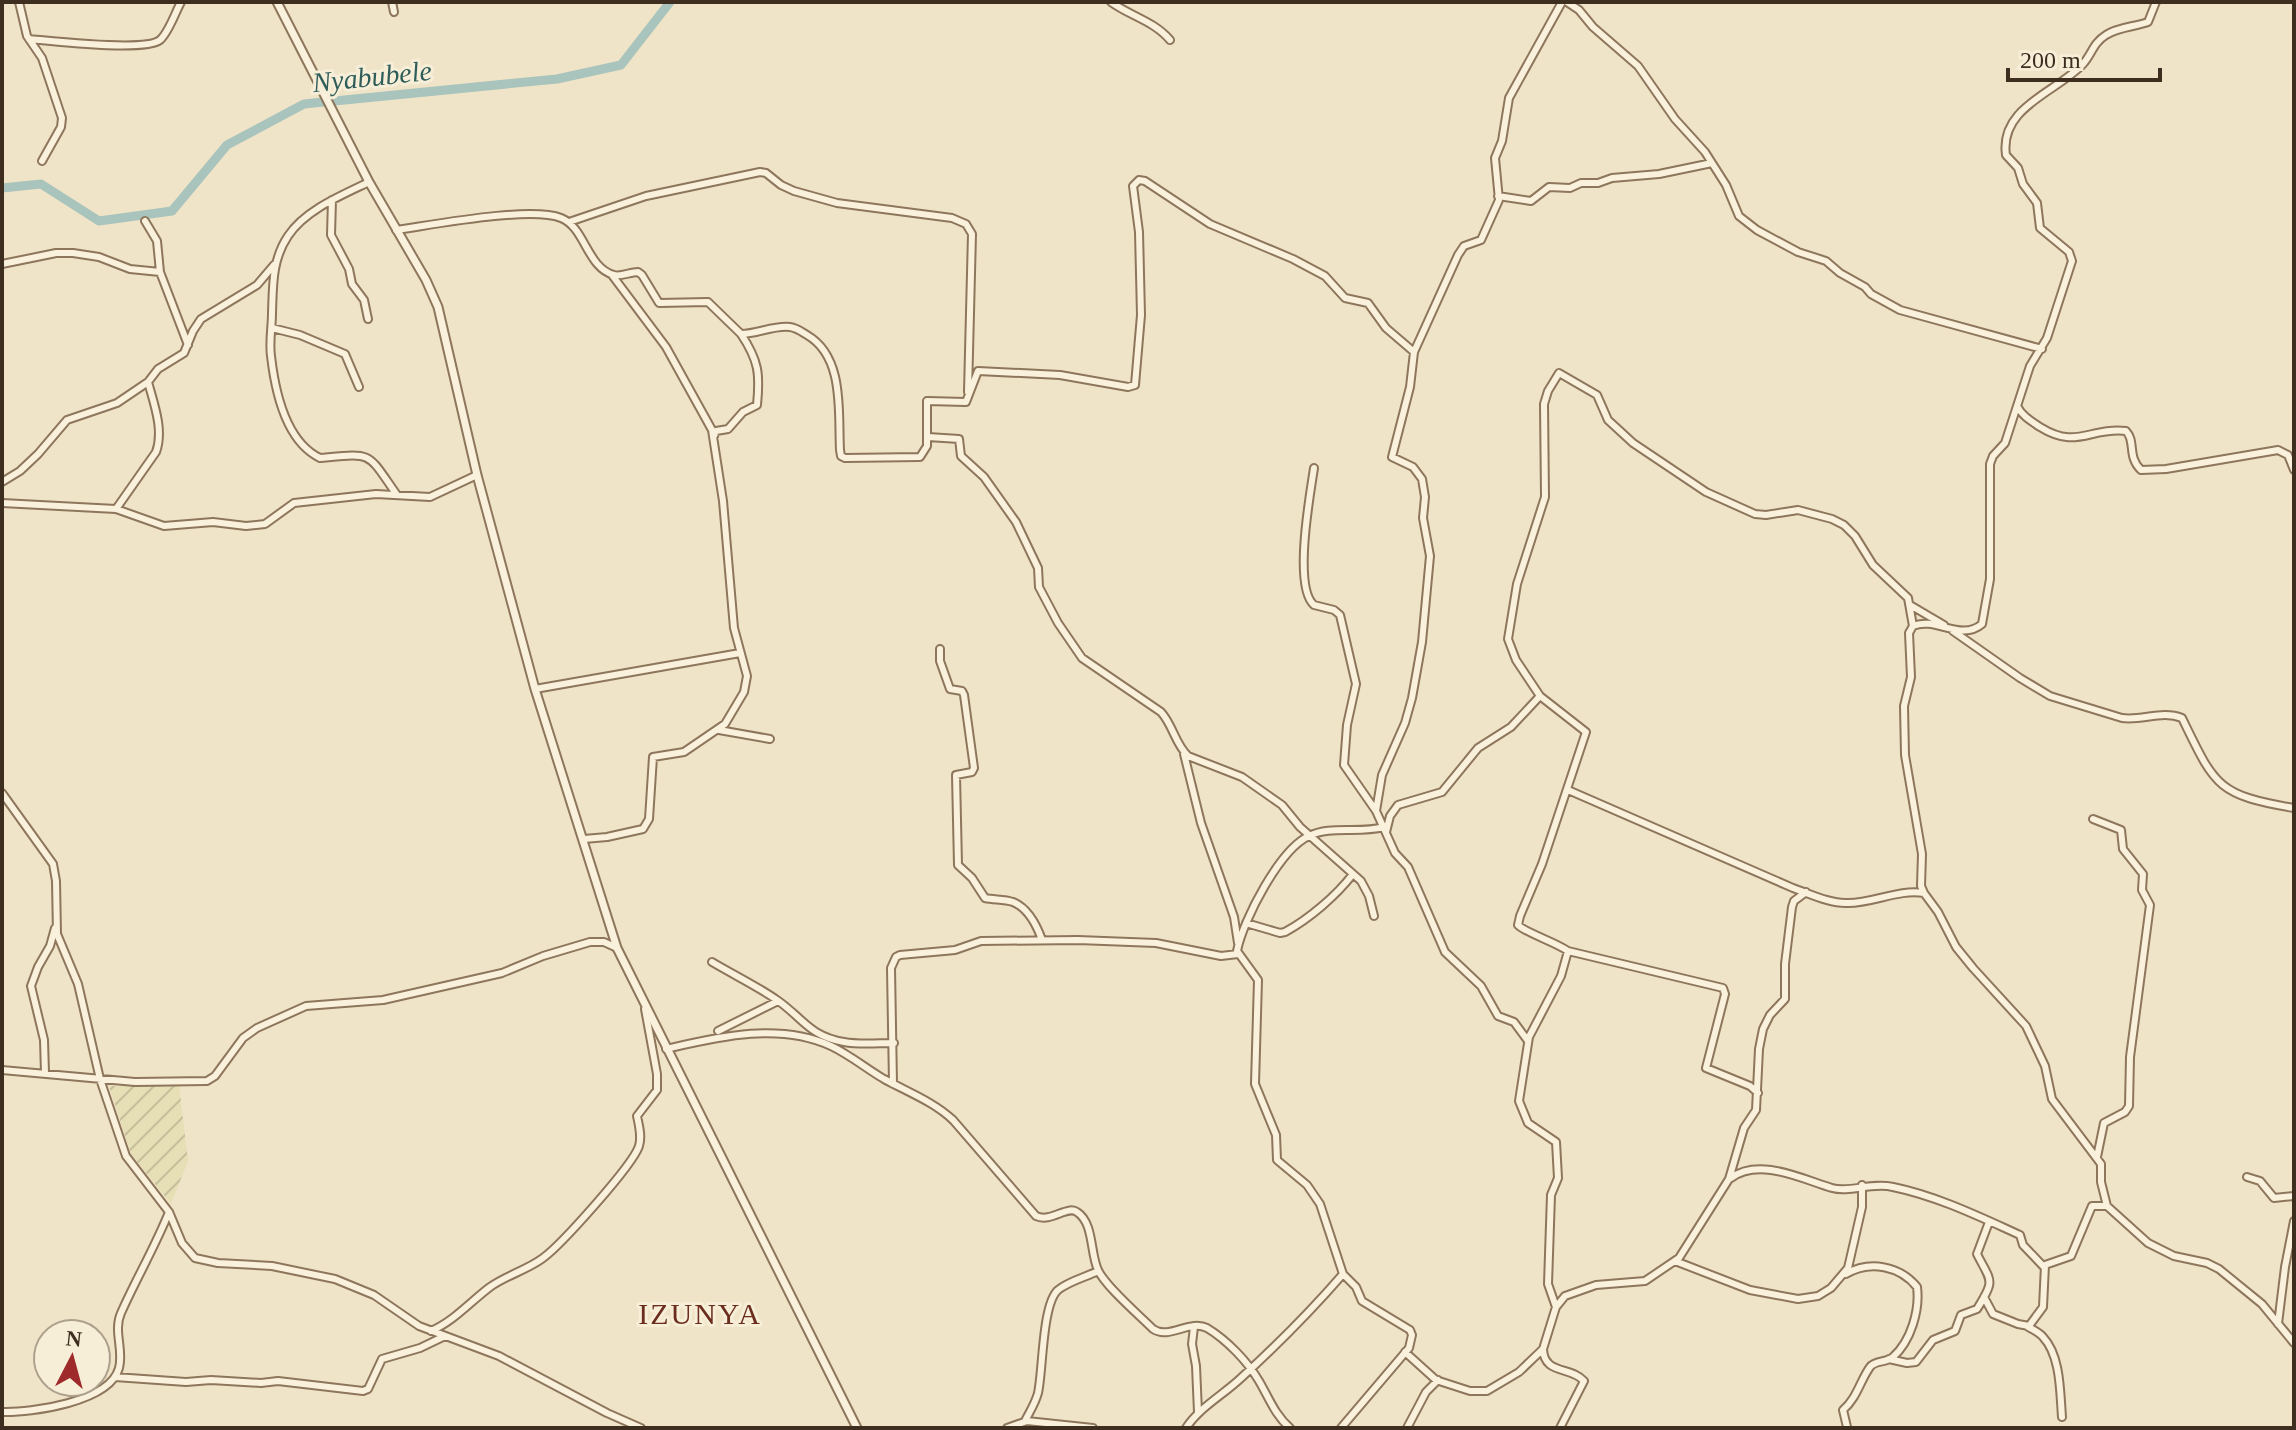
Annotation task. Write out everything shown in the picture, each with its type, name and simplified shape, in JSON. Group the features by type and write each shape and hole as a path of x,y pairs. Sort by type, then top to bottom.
{"street":[{"path":"19,2 29,39 42,58 62,118 61,127 42,161"},
{"path":"29,39 132,46 156,43 163,37 181,2"},
{"path":"277,2 369,182 426,280 438,307 477,475 535,689 617,948 857,1428"},
{"path":"392,2 394,12"},
{"path":"1111,2 1155,25 1170,40"},
{"path":"1376,811 1382,775 1405,723 1412,698 1427,590 1430,551 1423,518 1424,484 1413,467 1392,457 1410,387 1414,352 1458,255 1464,246 1481,240 1496,211 1495,158 1502,141 1509,98 1564,2 1579,10 1593,27 1638,66 1675,119 1712,163 1726,185 1739,216 1748,223 1798,252 1830,263 1880,300 1921,318 2042,349"},
{"path":"2156,2 2148,22 2110,32 2097,42 2083,65 2024,109 2011,124 2006,136 2006,155 2018,168 2023,184 2037,203 2040,228 2071,256 2071,266 2042,349 2030,366 2005,443 1990,464 1991,557 1985,617 1978,628 1952,630 1922,622 1913,626 1909,633 1911,677 1904,706 1905,755 1922,854 1921,886 1924,893 1965,957 2026,1026 2045,1066 2052,1099 2101,1164 2101,1182 2107,1206 2148,1243 2174,1256 2207,1263 2219,1269 2252,1294 2294,1343"},
{"path":"1498,196 1530,201 1549,187 1570,188 1581,183 1659,174 1712,163"},
{"path":"396,230 521,215 547,215 569,222 646,196 760,172 794,191 837,203 952,218 966,224 972,234 968,400"},
{"path":"741,334 788,326 815,340 828,355 835,380 841,456 920,457 925,452 928,437 927,401 962,403 968,400 976,373 981,371 1060,375 1128,387 1135,385 1141,315 1139,232 1133,186 1136,181 1142,180 1210,224 1325,276 1345,298 1368,303 1386,328 1414,352"},
{"path":"369,182 332,200 294,227 280,249 274,265 271,354 284,412 303,446 320,458 353,454 370,458 397,495"},
{"path":"332,200 331,235 349,269 352,284 364,300 368,319"},
{"path":"145,221 157,241 160,272 188,345"},
{"path":"569,222 593,258 612,275 666,347 706,415 714,436 734,628 747,676 747,686 735,705 732,717 684,752 653,757 649,819 643,829 584,839"},
{"path":"2,264 43,255 73,253 99,257 130,269 160,272"},
{"path":"2,482 38,454 67,420 117,403 148,382 158,369 184,353 201,319 257,285 274,265"},
{"path":"612,275 638,272 659,303 708,302 741,334 756,358 760,386 757,405 743,412 728,429 715,432 714,436"},
{"path":"272,328 300,335 345,354 359,387"},
{"path":"1758,1093 1750,1086 1706,1068 1725,994 1723,988 1568,951 1547,938 1523,930 1518,922 1542,864 1586,731 1540,696 1516,660 1508,639 1521,568 1545,497 1544,404 1559,373 1597,395 1608,420 1633,443 1706,492 1755,514 1798,510 1844,525 1855,536 1873,565 1908,598 1913,626"},
{"path":"116,509 156,452 159,442 148,382"},
{"path":"2017,406 2029,420 2062,438 2126,431 2130,435 2132,458 2141,470 2154,471 2273,450 2288,455 2294,470"},
{"path":"928,437 959,439 961,456 984,477 1020,528 1038,568 1039,587 1075,648 1094,668 1161,712 1169,720 1183,751 1205,836 1234,917 1238,950 1258,980 1255,1084 1276,1135 1276,1158 1307,1185 1320,1204 1343,1274 1356,1287 1362,1301 1410,1330 1412,1341 1405,1352 1341,1428"},
{"path":"1314,468 1304,549 1307,594 1311,603 1336,611 1343,621 1356,684 1347,725 1344,765 1376,811 1395,853 1408,867 1445,952 1481,986 1498,1016 1514,1022 1528,1041"},
{"path":"2,503 116,509 164,526 213,522 246,526 265,524 294,503 376,494 430,497 477,475"},
{"path":"1910,605 2050,696 2134,720 2161,714 2182,718 2206,767 2222,786 2249,799 2294,808"},
{"path":"940,649 940,661 948,685 952,691 962,691 964,695 974,768 972,772 956,775 958,865 972,878 985,898 1021,907 1037,927 1042,940"},
{"path":"535,689 740,653"},
{"path":"1385,830 1398,805 1442,792 1478,748 1511,727 1540,696"},
{"path":"717,729 770,739"},
{"path":"1183,751 1197,761 1242,777 1282,805 1293,820 1353,874 1367,891 1374,916"},
{"path":"1568,790 1806,892 1846,903 1909,892 1924,893"},
{"path":"2,793 53,864 56,881 55,924 50,946 31,986 44,1040 45,1073"},
{"path":"2093,819 2121,830 2123,849 2143,874 2142,890 2150,905 2130,1057 2129,1106 2125,1112 2104,1123 2097,1157"},
{"path":"1238,950 1246,923 1260,894 1292,847 1310,835 1385,830"},
{"path":"1246,923 1285,932 1314,911 1353,874"},
{"path":"1560,1428 1584,1381 1579,1375 1548,1365 1544,1360 1543,1349 1556,1307 1565,1296 1596,1285 1645,1281 1675,1261 1729,1179 1744,1128 1756,1110 1756,1081 1763,1029 1770,1015 1785,999 1785,964 1792,907 1794,901 1806,892"},
{"path":"55,924 78,984 100,1079 126,1156 169,1212 182,1243 195,1258 218,1263 272,1266 335,1279 374,1295 404,1317 431,1331 499,1356 641,1428"},
{"path":"893,1084 891,968 896,957 955,950 981,941 1156,943 1221,956 1238,950"},
{"path":"2,1070 135,1082 207,1081 215,1076 243,1038 257,1028 306,1006 383,1000 502,973 543,956 590,942 604,942 617,948"},
{"path":"1556,1307 1548,1284 1551,1195 1558,1178 1556,1142 1528,1123 1520,1105 1528,1041 1561,976 1568,951"},
{"path":"712,962 778,1001 810,1029 830,1038 853,1043 894,1043"},
{"path":"718,1031 778,1001"},
{"path":"431,1331 451,1321 475,1298 501,1280 551,1252 601,1198 637,1150 641,1132 637,1116 657,1090 644,1002"},
{"path":"666,1049 718,1036 793,1036 832,1047 944,1112 1036,1216 1045,1219 1072,1210 1078,1212 1087,1225 1098,1271 1156,1332 1194,1327 1207,1329 1251,1369 1275,1412 1290,1428"},
{"path":"1729,1179 1746,1168 1786,1174 1838,1189 1862,1185 1895,1187 1976,1215 2020,1235 2023,1245 2044,1267 2043,1307 2027,1326"},
{"path":"2247,1177 2260,1181 2274,1198 2294,1196"},
{"path":"1675,1261 1750,1290 1798,1299 1826,1293 1848,1268 1862,1207 1862,1185"},
{"path":"2044,1267 2071,1256 2092,1206 2107,1206"},
{"path":"2,1412 47,1407 92,1395 115,1377 120,1361 119,1320 169,1212"},
{"path":"2278,1325 2294,1221"},
{"path":"1889,1359 1916,1362 1933,1340 1955,1331 1961,1315 1977,1309 1990,1277 1977,1254 1989,1222"},
{"path":"1843,1276 1861,1266 1902,1273 1917,1287 1918,1305 1915,1319 1899,1348 1889,1359 1871,1365 1854,1398 1843,1410 1847,1427"},
{"path":"1025,1421 1034,1407 1039,1389 1041,1348 1053,1296 1062,1287 1098,1271"},
{"path":"1186,1428 1198,1412 1251,1369 1306,1317 1343,1274"},
{"path":"1984,1297 1993,1314 2027,1326 2043,1337 2058,1373 2062,1417"},
{"path":"1194,1327 1192,1344 1198,1412"},
{"path":"115,1377 186,1382 278,1381 363,1391 368,1389 382,1359 420,1348 445,1336"},
{"path":"1405,1352 1438,1380 1470,1391 1487,1391 1519,1372 1543,1349"},
{"path":"1407,1428 1426,1392 1438,1380"},
{"path":"1007,1428 1025,1421 1093,1428"}],"shaded area":[{"path":"179,1085 188,1161 171,1204 131,1154 109,1086"}],"waterway":[{"name":"Nyabubele","path":"2,188 41,184 99,221 172,211 227,145 304,104 557,79 621,65 670,2"}],"district":[{"name":"IZUNYA","path":"700,1314"}]}
